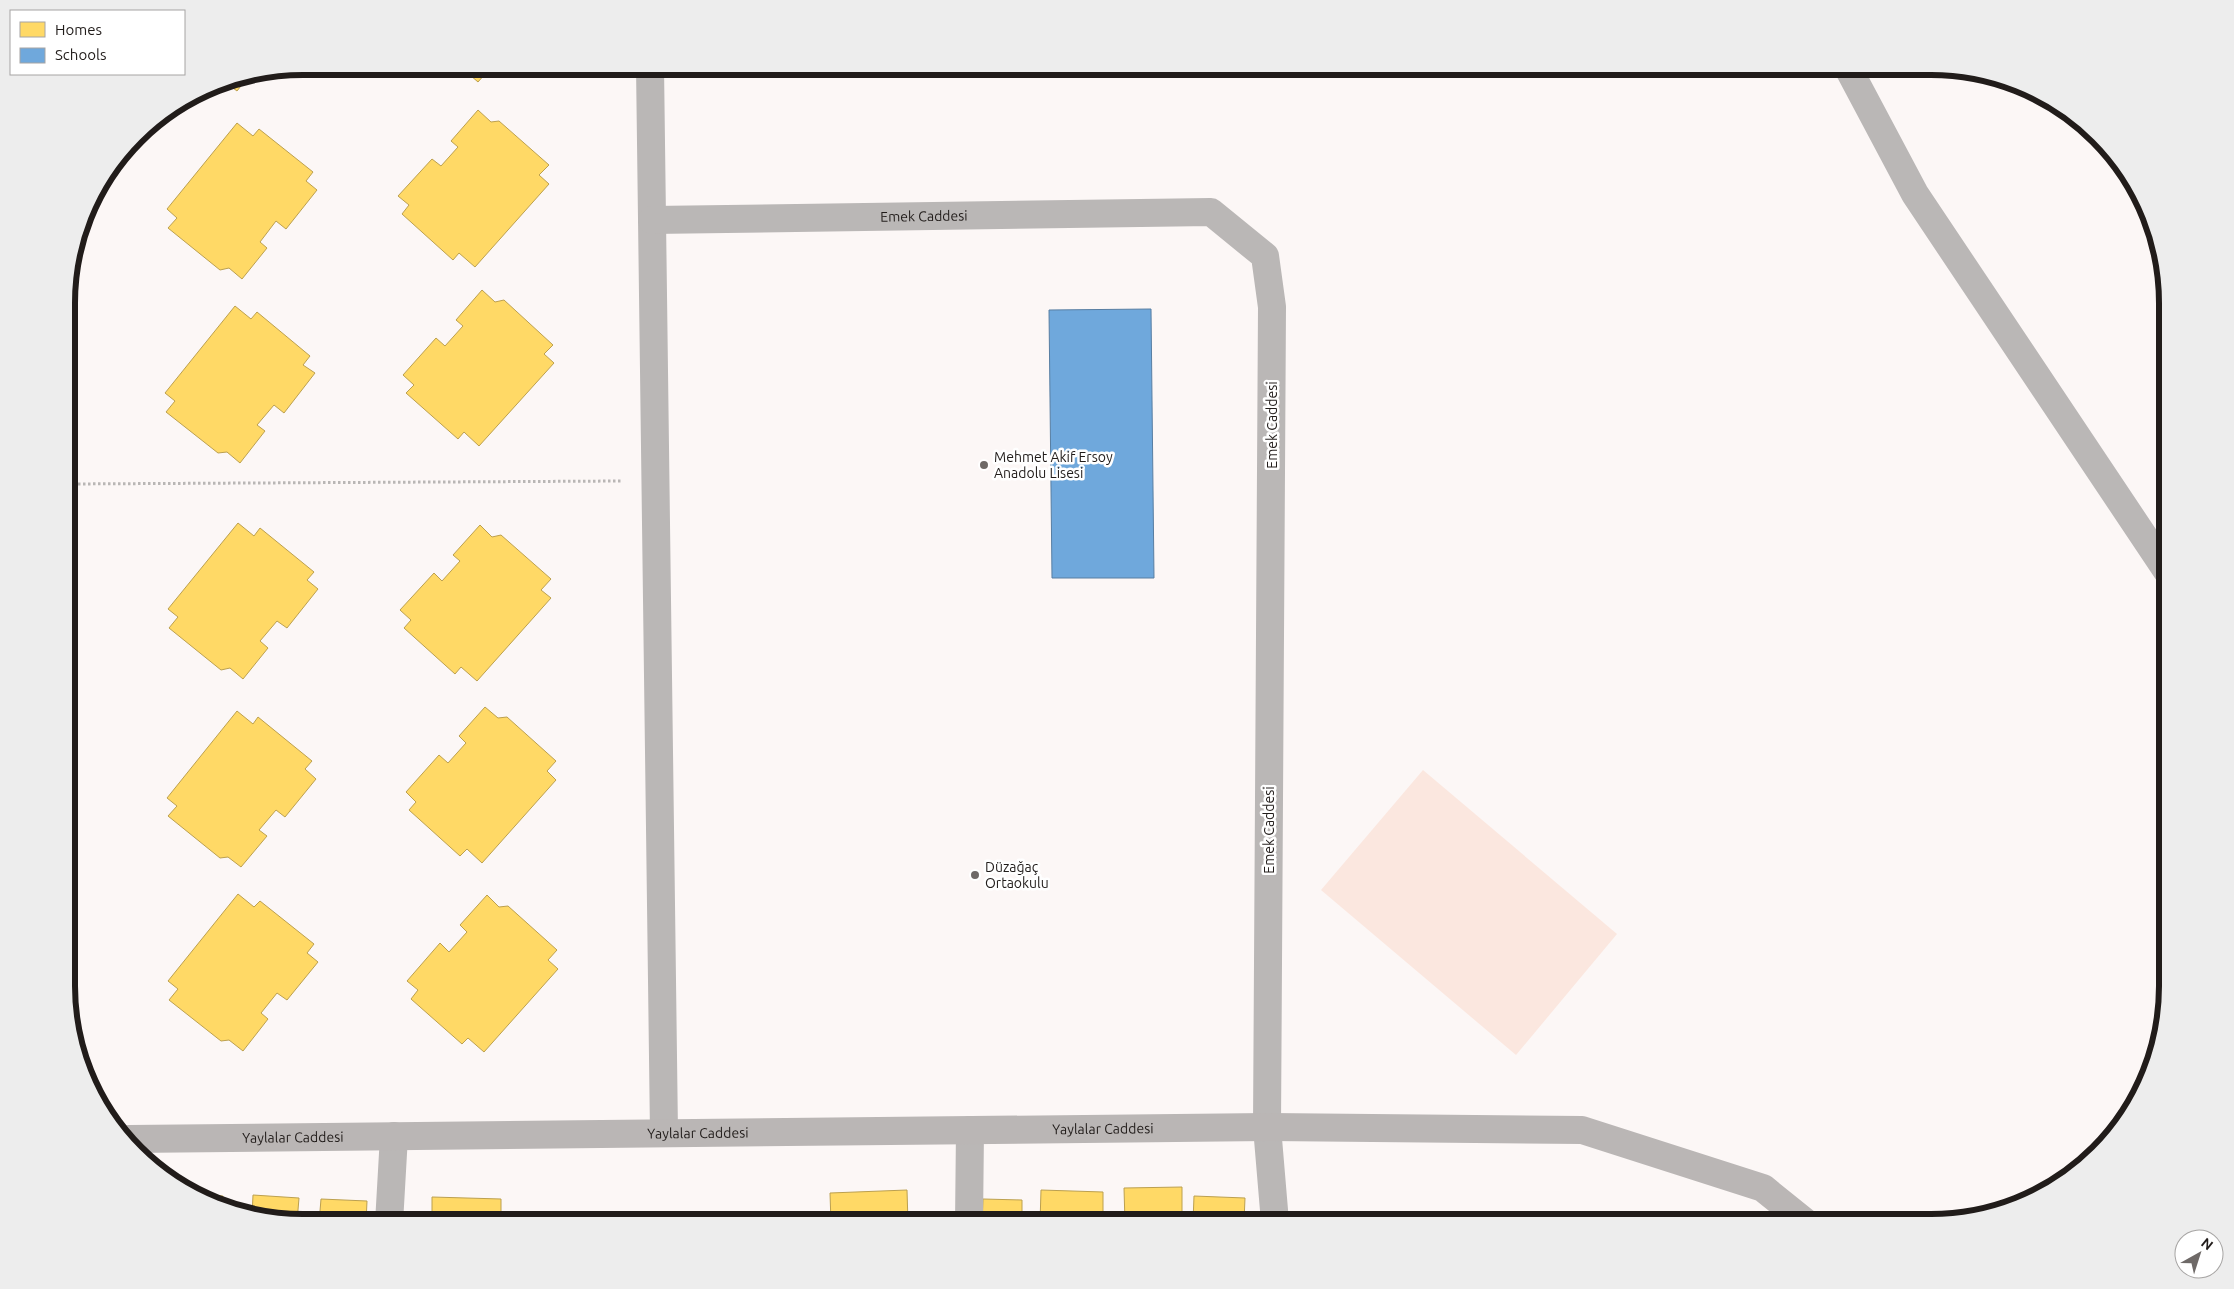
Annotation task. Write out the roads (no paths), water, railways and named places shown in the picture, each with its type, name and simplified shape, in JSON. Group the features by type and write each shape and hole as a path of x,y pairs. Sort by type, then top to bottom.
{"street":[{"path":"650,75 664,1133"},
{"path":"1852,75 1914,194 2159,560"},
{"name":"Emek Caddesi","path":"652,220 1211,212 1264,256 1272,307 1267,1127 1274,1214"},
{"name":"Yaylalar Caddesi","path":"135,1139 1267,1127 1582,1130 1763,1188 1795,1214"},
{"path":"970,1130 970,1214"},
{"path":"390,1214 394,1136"}],"place":[{"name":"Mehmet Akif Ersoy Anadolu Lisesi","path":"984,465"},
{"name":"Düzağaç Ortaokulu","path":"975,875"}]}
